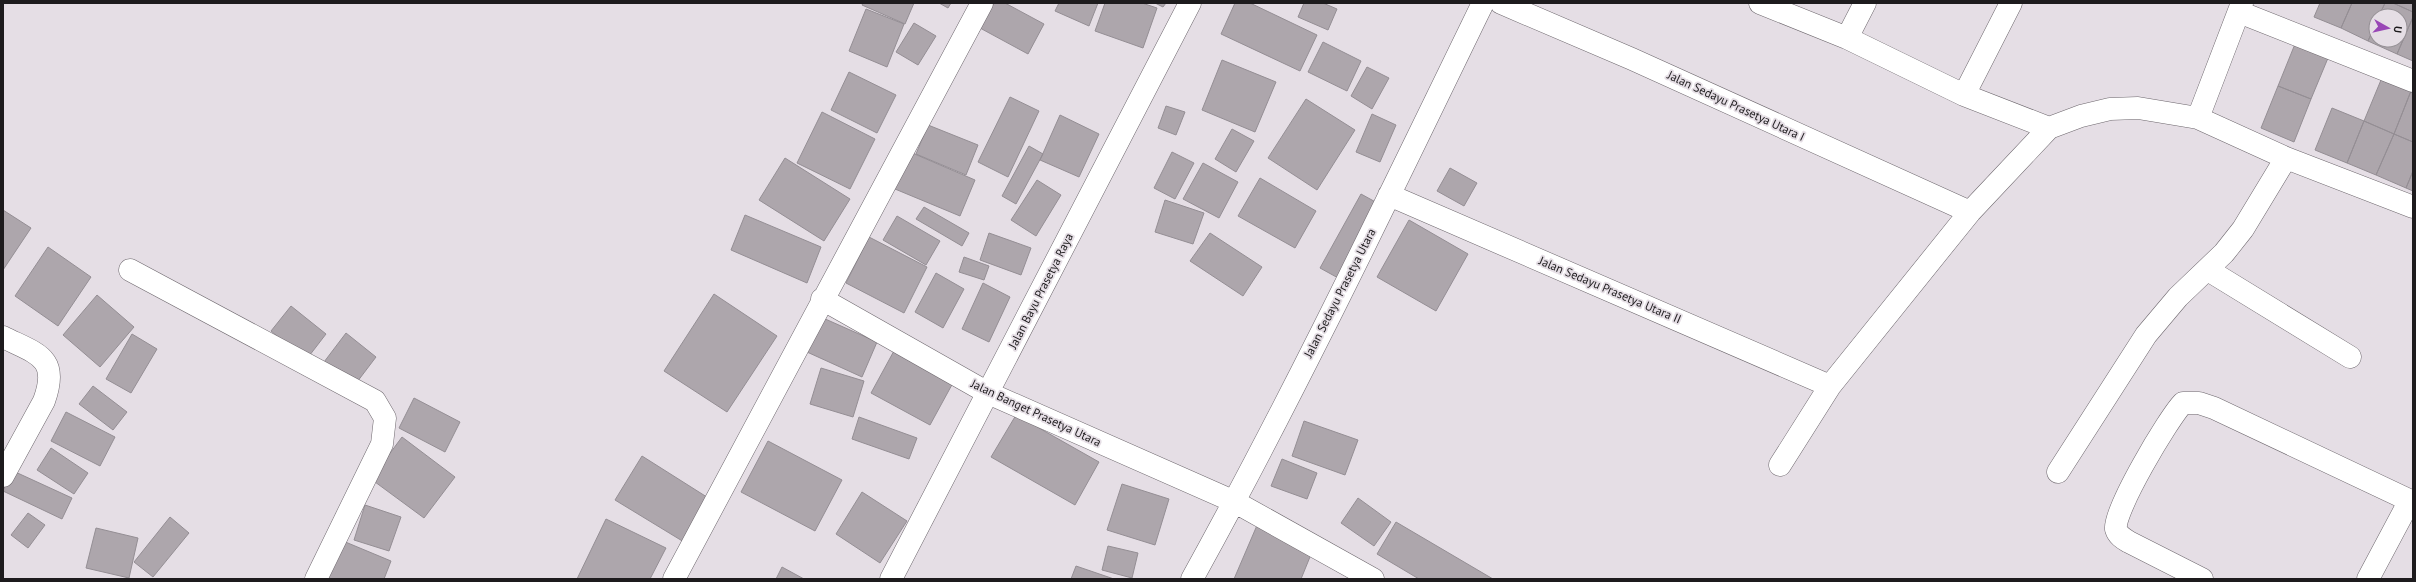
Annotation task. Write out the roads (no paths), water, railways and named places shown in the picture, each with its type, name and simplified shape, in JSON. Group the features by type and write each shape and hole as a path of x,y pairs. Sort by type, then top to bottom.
{"street":[{"path":"674,579 822,299 982,3"},
{"name":"Jalan Bayu Prasetya Raya","path":"891,579 1190,3"},
{"name":"Jalan Sedayu Prasetya Utara","path":"1192,579 1235,502 1389,195 1483,3"},
{"name":"Jalan Sedayu Prasetya Utara I","path":"1501,3 1632,59 1970,212"},
{"path":"1760,3 1847,38 1964,95 2049,128"},
{"path":"1847,38 1865,3"},
{"path":"1964,95 2012,3"},
{"path":"2198,118 2240,7 2413,81"},
{"path":"1780,465 1830,386 1970,212 2049,128 2081,116 2117,109 2138,108 2198,118 2286,158 2413,207"},
{"path":"2058,472 2146,335 2178,297 2208,270 2242,229 2286,158"},
{"name":"Jalan Sedayu Prasetya Utara II","path":"1389,195 1830,386"},
{"path":"130,270 375,401 385,418 382,444 316,579"},
{"path":"2208,270 2350,357"},
{"name":"Jalan Banget Prasetya Utara","path":"822,299 988,393 1235,502 1373,579"},
{"path":"3,337 39,355 48,364 50,376 49,389 44,401 3,476"},
{"path":"2202,579 2129,542 2121,537 2116,530 2118,517 2124,502 2159,437 2183,403 2199,403 2214,408 2411,501 2368,579"}]}
